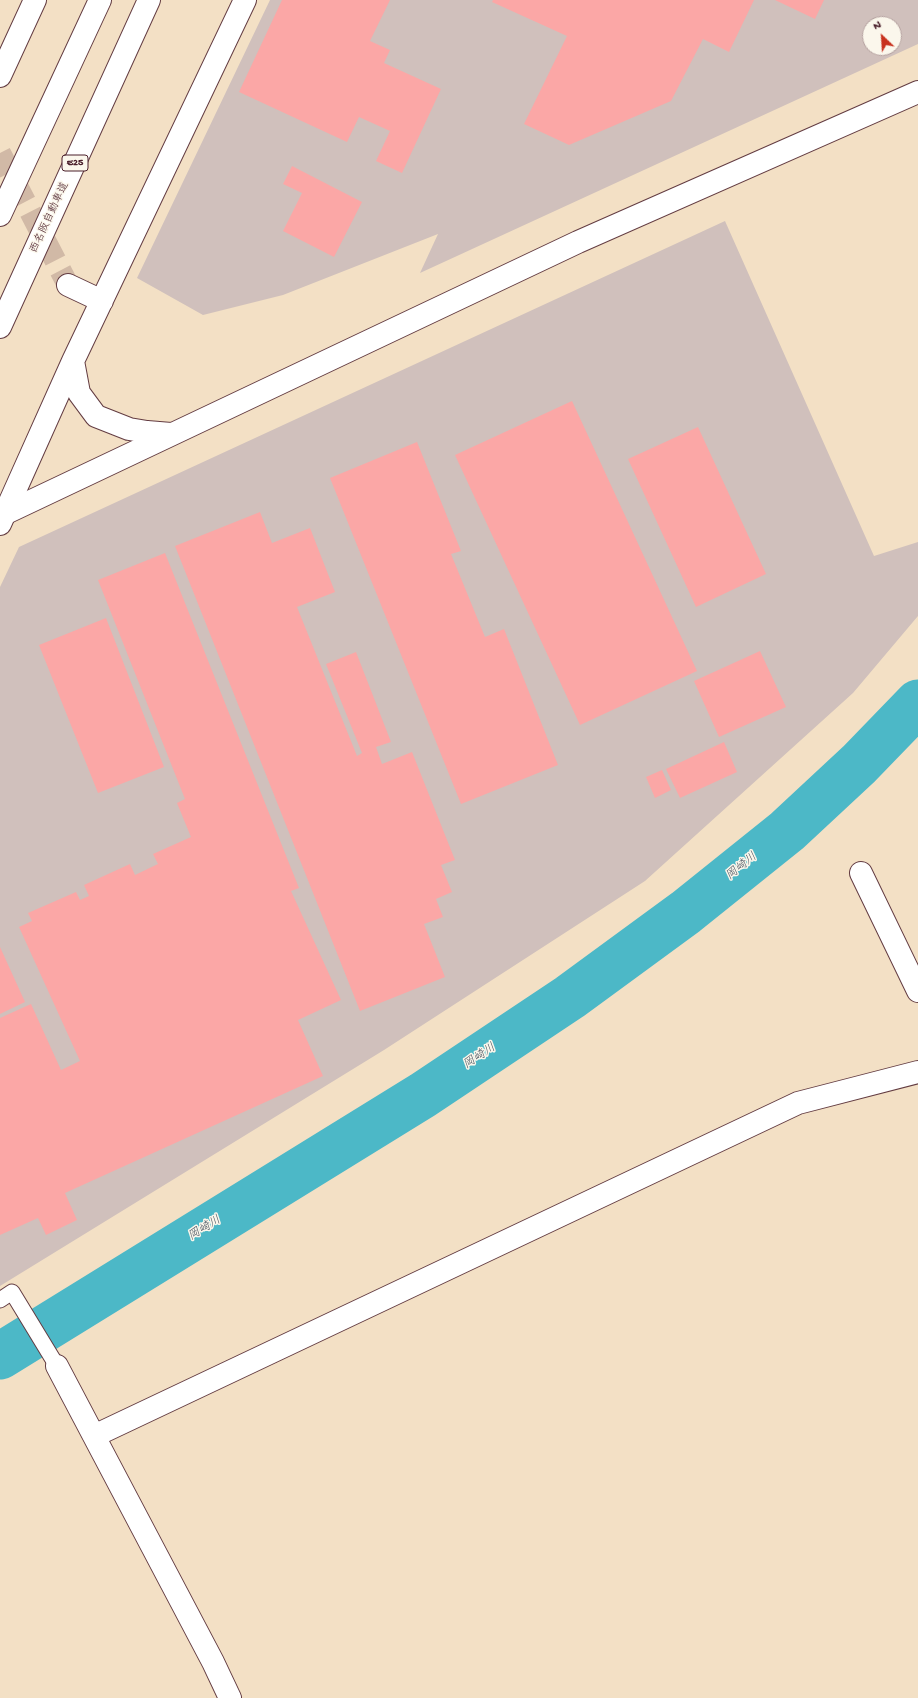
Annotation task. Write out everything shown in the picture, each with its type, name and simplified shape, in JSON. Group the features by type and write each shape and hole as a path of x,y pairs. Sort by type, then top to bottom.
{"main road":[{"path":"0,76 35,0"},
{"path":"0,215 100,0"},
{"name":"西名阪自動車道","path":"0,327 149,0"},
{"path":"3,519 73,361 245,0"},
{"path":"3,519 171,434 578,242 918,92"},
{"path":"68,285 102,302"},
{"path":"73,361 79,393 96,416 129,429 171,434"},
{"path":"861,873 918,991"},
{"path":"94,1436 798,1103 918,1072"},
{"path":"57,1366 213,1662 230,1698"}],"lane":[{"path":"0,1300 12,1292 57,1366"}],"shaded area":[{"path":"270,0 918,0 918,44 902,51 902,16 862,16 862,56 892,56 420,273 438,234 283,295 203,315 137,278"},
{"path":"725,221 874,556 918,542 918,616 853,693 645,881 384,1050 0,1286 0,587 19,547"}],"building":[{"path":"282,0 390,0 370,41 390,50 384,63 441,89 402,173 376,161 390,131 359,117 347,142 239,92"},
{"path":"493,0 754,0 729,52 703,39 671,101 569,145 524,124 567,36 492,2"},
{"path":"775,0 824,0 815,19"},
{"path":"292,166 362,202 334,257 283,231 302,193 283,184"},
{"path":"572,401 697,671 580,725 455,455"},
{"path":"698,427 766,574 696,607 628,459"},
{"path":"417,442 461,551 451,554 485,637 504,629 558,765 461,804 330,478"},
{"path":"260,512 272,543 310,528 335,592 297,607 357,756 362,753 326,664 356,652 391,742 376,747 382,764 412,752 455,860 441,865 452,892 436,899 443,917 424,924 445,977 360,1011 175,546"},
{"path":"165,553 299,888 291,891 341,1000 298,1020 323,1076 65,1193 77,1220 46,1235 38,1218 0,1235 0,1018 31,1004 61,1070 80,1061 19,927 32,921 28,913 76,892 80,900 89,896 84,885 130,864 135,875 158,864 153,854 191,837 177,803 185,799 98,580"},
{"path":"106,618 164,767 98,793 39,645"},
{"path":"760,651 786,707 719,737 694,681"},
{"path":"724,742 737,772 680,798 666,769"},
{"path":"662,770 671,790 655,798 646,777"},
{"path":"0,947 25,1002 0,1014"}],"waterway":[{"name":"岡崎川","path":"0,1356 423,1095 570,997 686,912 787,831 859,764 918,703"}],"tunnel":[{"path":"0,153 68,285"}]}
